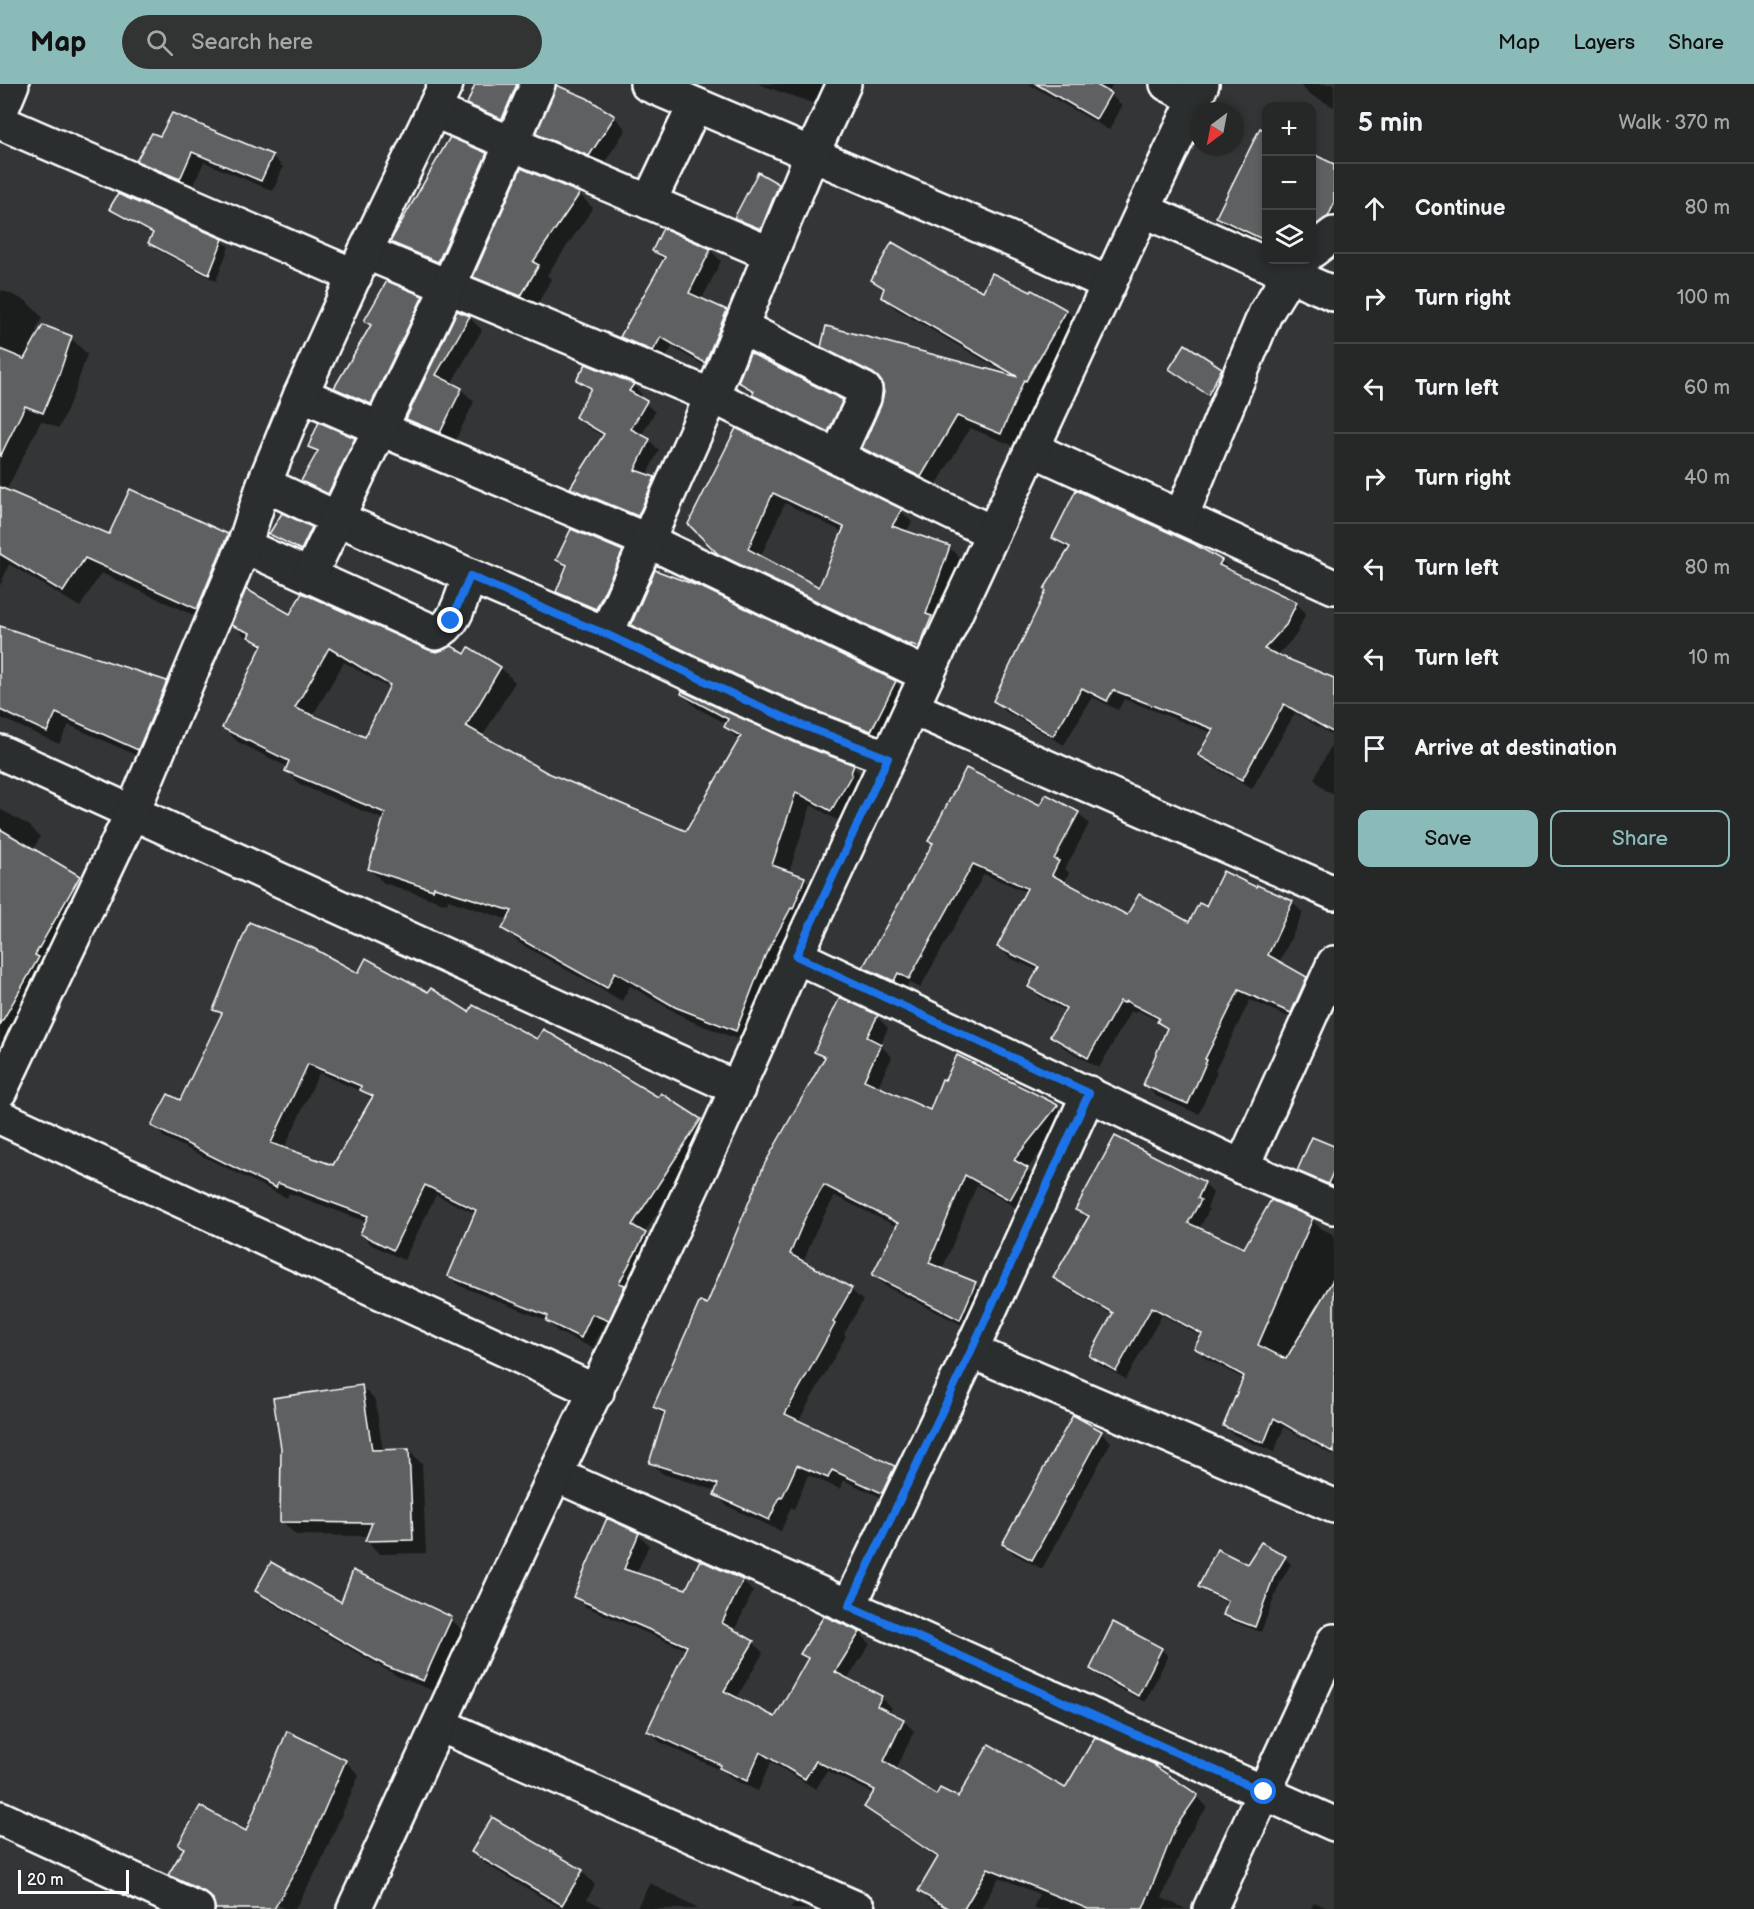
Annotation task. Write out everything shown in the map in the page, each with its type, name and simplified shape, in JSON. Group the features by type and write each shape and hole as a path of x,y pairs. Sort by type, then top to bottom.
{"street":[{"path":"0,112 12,84"},
{"path":"310,575 448,287 538,84"},
{"path":"647,84 1022,244 1109,284"},
{"path":"606,634 712,396 844,84"},
{"path":"354,1909 738,1089 796,956 1143,210 1188,88"},
{"path":"0,1090 132,813 243,546 264,484 301,394 439,97 512,143 771,254"},
{"path":"649,202 695,105"},
{"path":"0,122 360,264 448,287 712,396 993,533"},
{"path":"1143,210 1296,267 1334,294"},
{"path":"1316,247 1334,234"},
{"path":"1181,517 1265,314 1296,267"},
{"path":"741,327 865,390 864,398 837,457"},
{"path":"301,394 646,540 927,675"},
{"path":"1032,449 1334,586"},
{"path":"264,484 338,519 606,634 804,726 888,758"},
{"path":"243,546 436,633 444,630 451,621 470,576"},
{"path":"912,708 1334,892"},
{"path":"0,752 738,1089"},
{"path":"796,956 1242,1167 1334,1207"},
{"path":"1242,1167 1334,963"},
{"path":"849,1606 971,1351 1089,1093"},
{"path":"0,1117 597,1392"},
{"path":"971,1351 1334,1506"},
{"path":"556,1475 1334,1824"},
{"path":"1210,1909 1334,1641"},
{"path":"440,1725 858,1909"},
{"path":"0,1818 197,1909"}],"building":[{"path":"475,84 517,84 502,119 467,104"},
{"path":"1036,84 1095,84 1111,93 1096,119"},
{"path":"556,85 587,98 615,116 589,156 536,134"},
{"path":"172,113 273,155 261,181 192,152 180,179 136,161 152,133 160,136"},
{"path":"1260,128 1262,129 1262,239 1216,217"},
{"path":"450,137 487,153 438,262 390,242"},
{"path":"1316,155 1334,164 1334,204 1328,217 1316,225"},
{"path":"521,168 580,193 533,262 539,265 521,296 473,277"},
{"path":"758,172 779,184 761,229 734,218"},
{"path":"118,194 223,239 209,275 148,243 153,233 109,209"},
{"path":"663,228 711,249 689,293 727,310 705,363 661,337 653,351 620,337 665,257 652,251"},
{"path":"892,242 949,275 983,291 992,273 1031,292 1032,290 1067,310 1026,381 1024,380 1001,434 957,416 921,477 862,448 881,405 884,392 882,382 873,373 821,347 826,326 1018,377 881,297 884,288 871,280"},
{"path":"387,281 423,296 371,404 334,388 371,325 364,321"},
{"path":"457,311 470,316 436,375 462,388 440,433 406,419"},
{"path":"43,325 72,336 43,413 25,406 0,457 0,349 24,359"},
{"path":"1185,344 1222,368 1208,395 1169,369"},
{"path":"750,353 843,400 828,432 752,395 754,391 738,382"},
{"path":"586,364 634,384 629,391 647,401 631,429 650,439 635,470 655,477 638,516 570,488 604,434 575,417 591,388 576,380"},
{"path":"319,422 355,438 328,494 301,481 318,451 308,447"},
{"path":"736,428 902,509 892,526 950,546 926,614 932,616 919,647 911,644 911,646 718,554 688,524","holes":["773,493 844,527 819,587 748,549"]},
{"path":"0,487 109,534 130,489 228,534 197,609 85,558 63,592 0,554"},
{"path":"1076,490 1194,544 1222,560 1219,565 1297,602 1286,625 1264,649 1334,678 1334,733 1284,704 1242,780 1198,755 1213,729 1113,690 1107,701 1082,688 1053,736 993,701 1046,591 1044,589 1070,547 1052,538"},
{"path":"282,513 312,527 301,550 269,534"},
{"path":"571,529 623,551 596,609 556,592 567,565 556,560"},
{"path":"655,570 703,588 896,681 871,731 811,709 631,625"},
{"path":"246,589 290,614 302,593 429,650 437,652 452,646 465,654 469,647 501,667 466,726 546,772 686,831 741,736 724,727 728,719 681,694 682,691 796,743 854,765 852,774 831,811 796,792 772,865 805,877 793,909 791,908 765,956 736,1031 675,1007 615,972 607,988 502,929 512,911 434,887 433,890 368,869 385,813 285,771 289,761 222,728 262,645 248,637 250,633 231,625","holes":["329,648 390,685 365,737 295,708"]},
{"path":"0,626 167,681 138,750 56,713 47,732 0,710"},
{"path":"966,768 1040,805 1046,794 1079,812 1054,859 1059,861 1052,875 1127,915 1139,894 1189,922 1199,903 1206,906 1223,871 1293,901 1268,955 1307,977 1291,1013 1239,990 1205,1059 1207,1060 1188,1104 1143,1085 1167,1028 1157,1022 1159,1018 1126,1001 1124,1003 1120,1001 1088,1058 1050,1036 1066,1008 1028,987 1039,967 997,947 1027,888 973,864 909,979 898,973 894,981 863,967 933,843 928,841"},
{"path":"0,829 80,876 35,955 39,957 0,1025"},
{"path":"249,922 313,948 358,973 366,958 428,992 431,988 469,1012 473,1005 537,1039 543,1029 658,1097 661,1093 701,1119 632,1225 646,1233 619,1283 625,1285 609,1321 592,1314 581,1338 546,1321 548,1316 448,1276 476,1210 425,1185 393,1250 360,1234 368,1216 278,1183 276,1188 151,1126 168,1094 180,1100 222,1013 213,1010","holes":["308,1064 361,1086 360,1090 373,1096 333,1165 271,1143"]},
{"path":"840,997 878,1015 867,1037 881,1044 864,1080 930,1110 942,1079 945,1080 957,1055 1058,1105 1014,1160 1028,1168 1010,1200 965,1175 929,1263 976,1282 960,1320 872,1275 898,1223 824,1185 805,1218 790,1254 852,1288 833,1322 835,1324 785,1414 895,1466 882,1493 832,1470 828,1478 797,1465 769,1520 714,1495 718,1484 649,1463 665,1412 653,1407 700,1301 707,1304 764,1165 825,1057 814,1052"},
{"path":"1115,1136 1205,1182 1198,1198 1201,1200 1188,1223 1244,1248 1271,1200 1313,1218 1258,1345 1286,1359 1334,1278 1334,1453 1274,1418 1264,1443 1223,1426 1244,1376 1194,1348 1202,1334 1152,1307 1116,1371 1089,1356 1113,1313 1053,1278 1089,1216 1075,1210"},
{"path":"1312,1137 1334,1146 1334,1170 1328,1184 1297,1171"},
{"path":"362,1385 372,1450 409,1449 413,1540 365,1541 372,1523 280,1522 281,1448 273,1398"},
{"path":"1073,1415 1102,1431 1032,1560 1002,1544"},
{"path":"607,1518 639,1533 624,1569 686,1589 700,1560 743,1580 722,1623 754,1641 724,1691 775,1717 808,1658 800,1654 824,1616 860,1632 835,1672 882,1696 877,1706 904,1719 884,1761 936,1795 940,1788 958,1797 989,1744 1065,1788 1095,1737 1156,1765 1198,1795 1175,1828 1143,1909 1088,1909 988,1868 964,1909 949,1909 918,1891 938,1857 864,1807 875,1790 816,1761 805,1779 760,1752 747,1781 719,1768 721,1765 647,1731 687,1646 573,1597"},
{"path":"1261,1542 1286,1556 1274,1576 1255,1627 1223,1615 1228,1601 1198,1587 1217,1549 1247,1564"},
{"path":"271,1562 341,1602 353,1570 452,1617 423,1681 386,1666 255,1591"},
{"path":"1113,1622 1162,1648 1138,1696 1090,1669"},
{"path":"287,1731 346,1760 306,1852 274,1909 215,1909 213,1899 205,1892 168,1875 184,1848 178,1845 200,1806 246,1831"},
{"path":"492,1817 583,1870 562,1905 471,1852"}],"route":[{"path":"451,621 470,576 606,634 679,670 804,726 888,758 796,956 1089,1093 971,1351 849,1606 1264,1792"}]}
